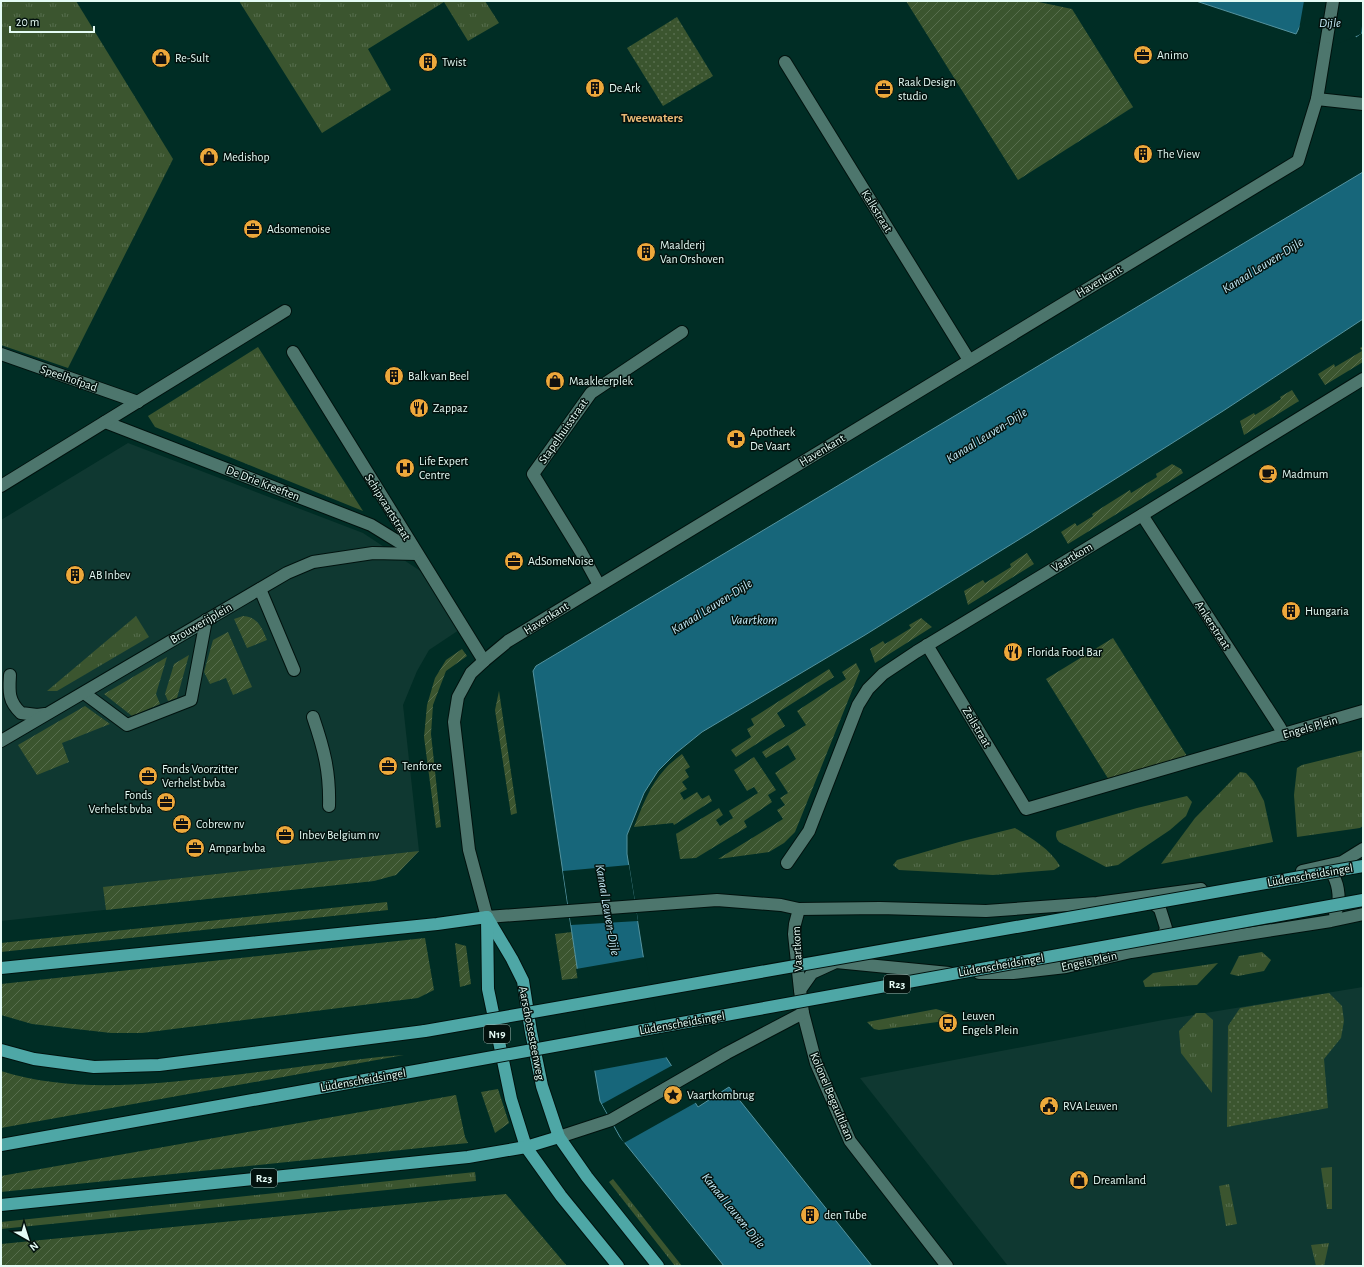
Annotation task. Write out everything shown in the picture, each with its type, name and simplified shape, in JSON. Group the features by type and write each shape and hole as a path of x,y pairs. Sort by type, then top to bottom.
{"main road":[{"name":"Lüdenscheidsingel","path":"1,1050 34,1059 94,1067 159,1065 424,1031 1363,866"},
{"name":"Lüdenscheidsingel","path":"1,1145 1363,900"},
{"path":"1,968 437,924 487,917"},
{"name":"Aarschotsesteenweg","path":"487,917 512,959 523,982 542,1086 559,1137 594,1186 658,1266"},
{"name":"N19","path":"487,917 488,988 511,1098 526,1147 561,1196 618,1266"},
{"path":"526,1147 559,1137"},
{"name":"R23","path":"1,1205 468,1158 526,1147"}],"street":[{"name":"Havenkant","path":"487,917 469,850 454,722 458,697 471,673 508,641 1298,161 1317,99 1333,1"},
{"name":"Kalkstraat","path":"785,62 969,360"},
{"path":"1317,99 1363,104"},
{"path":"1,486 285,311"},
{"name":"Stapelhuisstraat","path":"600,585 533,474 591,393 682,332"},
{"name":"Schipvaartstraat","path":"293,352 484,661"},
{"name":"Speelhofpad","path":"1,354 138,402"},
{"name":"Vaartkom","path":"787,863 809,831 858,705 868,689 883,674 927,645 1363,379"},
{"name":"De Drie Kreeften","path":"105,422 371,525 417,554"},
{"name":"Ankerstraat","path":"1142,515 1284,735"},
{"name":"Brouwerijplein","path":"1,741 287,573 313,562 373,553 417,554"},
{"path":"260,589 294,670"},
{"path":"84,693 127,725 191,700 206,620"},
{"name":"Zeilstraat","path":"927,645 1026,809"},
{"path":"10,675 9,692 13,706 21,714 37,715 48,713"},
{"name":"Engels Plein","path":"1026,809 1363,711"},
{"path":"313,717 322,743 328,770 329,806"},
{"path":"487,917 717,900 781,905 799,910 880,908 986,911 1097,903 1252,883 1342,862 1363,849"},
{"path":"1324,866 1333,874 1338,888 1338,907 1330,921"},
{"path":"1145,896 1160,909 1166,928 1159,948"},
{"name":"Vaartkom","path":"799,910 794,934 800,990"},
{"name":"Engels Plein","path":"800,990 812,972 836,962 959,974 1014,973 1066,967 1131,952 1330,921 1363,914"},
{"name":"Kolonel Begaultlaan","path":"800,990 803,1013 816,1063 850,1141 947,1266"},
{"path":"559,1137 610,1120 727,1053 803,1013"}],"shaded area":[{"path":"128,443 363,533 422,572 459,630 429,650 417,671 403,705 419,851 396,875 374,881 1,921 1,520"},
{"path":"1363,987 1363,1266 1008,1266 860,1078 1163,1020"}],"green space":[{"path":"1,1 76,1 173,159 68,368 1,345"},
{"path":"239,1 485,1 499,23 468,41 444,2 368,49 391,90 322,133"},
{"path":"906,1 1034,1 1072,9 1133,107 1018,180"},
{"path":"677,17 713,76 663,106 627,48"},
{"path":"1363,346 1363,362 1325,385 1318,374 1334,364 1335,367 1362,351 1360,348"},
{"path":"258,347 363,511 155,427 148,416"},
{"path":"1292,390 1299,401 1244,435 1240,421 1254,413 1255,415 1281,399 1280,397"},
{"path":"1172,464 1181,469 1183,473 1068,544 1061,532 1075,523 1077,526 1093,516 1092,514 1130,490 1131,493 1157,477 1156,474"},
{"path":"1027,553 1034,564 968,605 964,591 983,580 985,583 1011,567 1010,564"},
{"path":"136,616 149,637 57,691 47,691"},
{"path":"243,616 252,618 259,624 267,640 247,648 234,619"},
{"path":"921,618 932,627 875,663 870,649 883,641 885,644 911,628 909,625"},
{"path":"228,632 252,687 233,695 226,678 210,684 204,672 213,640"},
{"path":"1113,638 1187,756 1109,780 1046,679"},
{"path":"462,649 467,656 446,671 433,705 431,734 441,827 436,828 424,737 427,705 435,678 446,660"},
{"path":"189,655 177,698 168,701 165,694 174,664"},
{"path":"167,657 156,694 160,704 132,716 104,694"},
{"path":"856,663 860,671 795,832 784,843 769,852 718,859 783,819 777,810 785,805 780,798 788,793 775,773 796,759 788,745 766,758 762,752 806,725 797,711 846,679 842,672"},
{"path":"829,669 834,677 777,713 785,726 736,757 731,750 751,737 747,729 754,725 751,719"},
{"path":"499,691 517,813 511,815 495,710"},
{"path":"85,706 110,724 62,743 69,762 37,775 18,745"},
{"path":"1363,750 1363,826 1360,828 1297,837 1294,795 1297,768 1302,765"},
{"path":"682,754 690,767 685,770 689,777 682,782 687,789 680,793 684,800 697,792 702,799 709,795 712,801 674,825 673,823 634,827 647,796 655,782 667,767"},
{"path":"754,757 776,790 768,795 772,802 744,821 747,827 696,858 680,859 676,834 719,808 723,815 716,820 720,826 733,818 729,811 758,793 754,787 747,791 734,770"},
{"path":"1240,772 1246,773 1254,782 1264,801 1273,842 1161,864 1195,818"},
{"path":"1187,796 1192,802 1186,816 1170,830 1118,865 1106,867 1059,842 1057,838 1057,831 1137,808"},
{"path":"1015,828 1046,849 1060,866 1054,870 993,875 899,870 893,865 897,860"},
{"path":"419,851 396,875 374,881 106,910 103,887"},
{"path":"387,902 388,910 1,952 1,943"},
{"path":"572,932 579,978 562,980 555,934"},
{"path":"425,938 434,990 418,998 142,1033 111,1033 32,1024 1,1015 1,984"},
{"path":"455,943 466,946 471,984 460,987"},
{"path":"1262,952 1271,960 1264,971 1238,976 1230,974 1239,956"},
{"path":"1218,963 1197,985 1145,987 1143,981 1153,973"},
{"path":"1329,993 1342,1006 1344,1021 1341,1038 1324,1059 1328,1108 1227,1127 1228,1026 1240,1008"},
{"path":"936,1009 953,1014 954,1017 952,1020 879,1030 874,1029 867,1022"},
{"path":"1196,1013 1205,1013 1213,1020 1212,1093 1181,1053 1179,1031"},
{"path":"404,1055 1,1128 1,1071 28,1078 82,1085 163,1083 359,1059"},
{"path":"498,1089 509,1123 495,1133 481,1092"},
{"path":"456,1095 465,1137 468,1143 1,1192 1,1176"},
{"path":"1332,1167 1332,1209 1327,1209 1321,1168"},
{"path":"475,1172 476,1181 1,1229 1,1222"},
{"path":"613,1179 682,1266 675,1266 609,1182"},
{"path":"1229,1184 1237,1224 1226,1226 1219,1186"},
{"path":"506,1194 567,1266 1,1266 1,1244"},
{"path":"1329,1243 1324,1266 1316,1266 1311,1245"}],"water":[{"path":"1196,1 1363,1 1363,32 1356,37 1357,28 1308,18 1305,16 1296,34"},
{"name":"Vaartkom","path":"1363,172 1363,319 1223,411 1028,534 865,635 702,732 676,753 658,771 644,793 627,835 627,854 643,955 662,1051 698,1107 729,1087 872,1266 724,1266 620,1137 600,1101 577,967 533,671 536,666"}],"pier":[{"name":"Dijle","path":"1304,1 1363,1 1361,34 1328,48 1306,42 1306,19 1298,35"},
{"path":"629,865 638,921 571,925 563,871"},
{"path":"645,957 664,1051 668,1057 593,1071 576,969"},
{"path":"673,1065 697,1102 624,1143 602,1104"}],"place":[{"name":"Animo","path":"1143,55"},
{"name":"Re-Sult","path":"161,58"},
{"name":"Twist","path":"428,62"},
{"name":"De Ark","path":"595,88"},
{"name":"Raak Design studio","path":"884,89"},
{"name":"The View","path":"1143,154"},
{"name":"Medishop","path":"209,157"},
{"name":"Adsomenoise","path":"253,229"},
{"name":"Maalderij Van Orshoven","path":"646,252"},
{"name":"Balk van Beel","path":"394,376"},
{"name":"Maakleerplek","path":"555,381"},
{"name":"Zappaz","path":"419,408"},
{"name":"Apotheek De Vaart","path":"736,439"},
{"name":"Life Expert Centre","path":"405,468"},
{"name":"Madmum","path":"1268,474"},
{"name":"AdSomeNoise","path":"514,561"},
{"name":"AB Inbev","path":"75,575"},
{"name":"Hungaria","path":"1291,611"},
{"name":"Florida Food Bar","path":"1013,652"},
{"name":"Tenforce","path":"388,766"},
{"name":"Fonds Voorzitter Verhelst bvba","path":"148,776"},
{"name":"Fonds Verhelst bvba","path":"166,802"},
{"name":"Cobrew nv","path":"182,824"},
{"name":"Inbev Belgium nv","path":"285,835"},
{"name":"Ampar bvba","path":"195,848"},
{"name":"Leuven Engels Plein","path":"948,1023"},
{"name":"Vaartkombrug","path":"673,1095"},
{"name":"RVA Leuven","path":"1049,1106"},
{"name":"Dreamland","path":"1079,1180"},
{"name":"den Tube","path":"810,1215"}],"district":[{"name":"Tweewaters","path":"652,118"}],"water label":[{"name":"Kanaal Leuven-Dijle","path":"1263,266"},
{"name":"Kanaal Leuven-Dijle","path":"987,436"},
{"name":"Kanaal Leuven-Dijle","path":"712,607"},
{"name":"Kanaal Leuven-Dijle","path":"607,910"},
{"name":"Kanaal Leuven-Dijle","path":"733,1211"}]}
